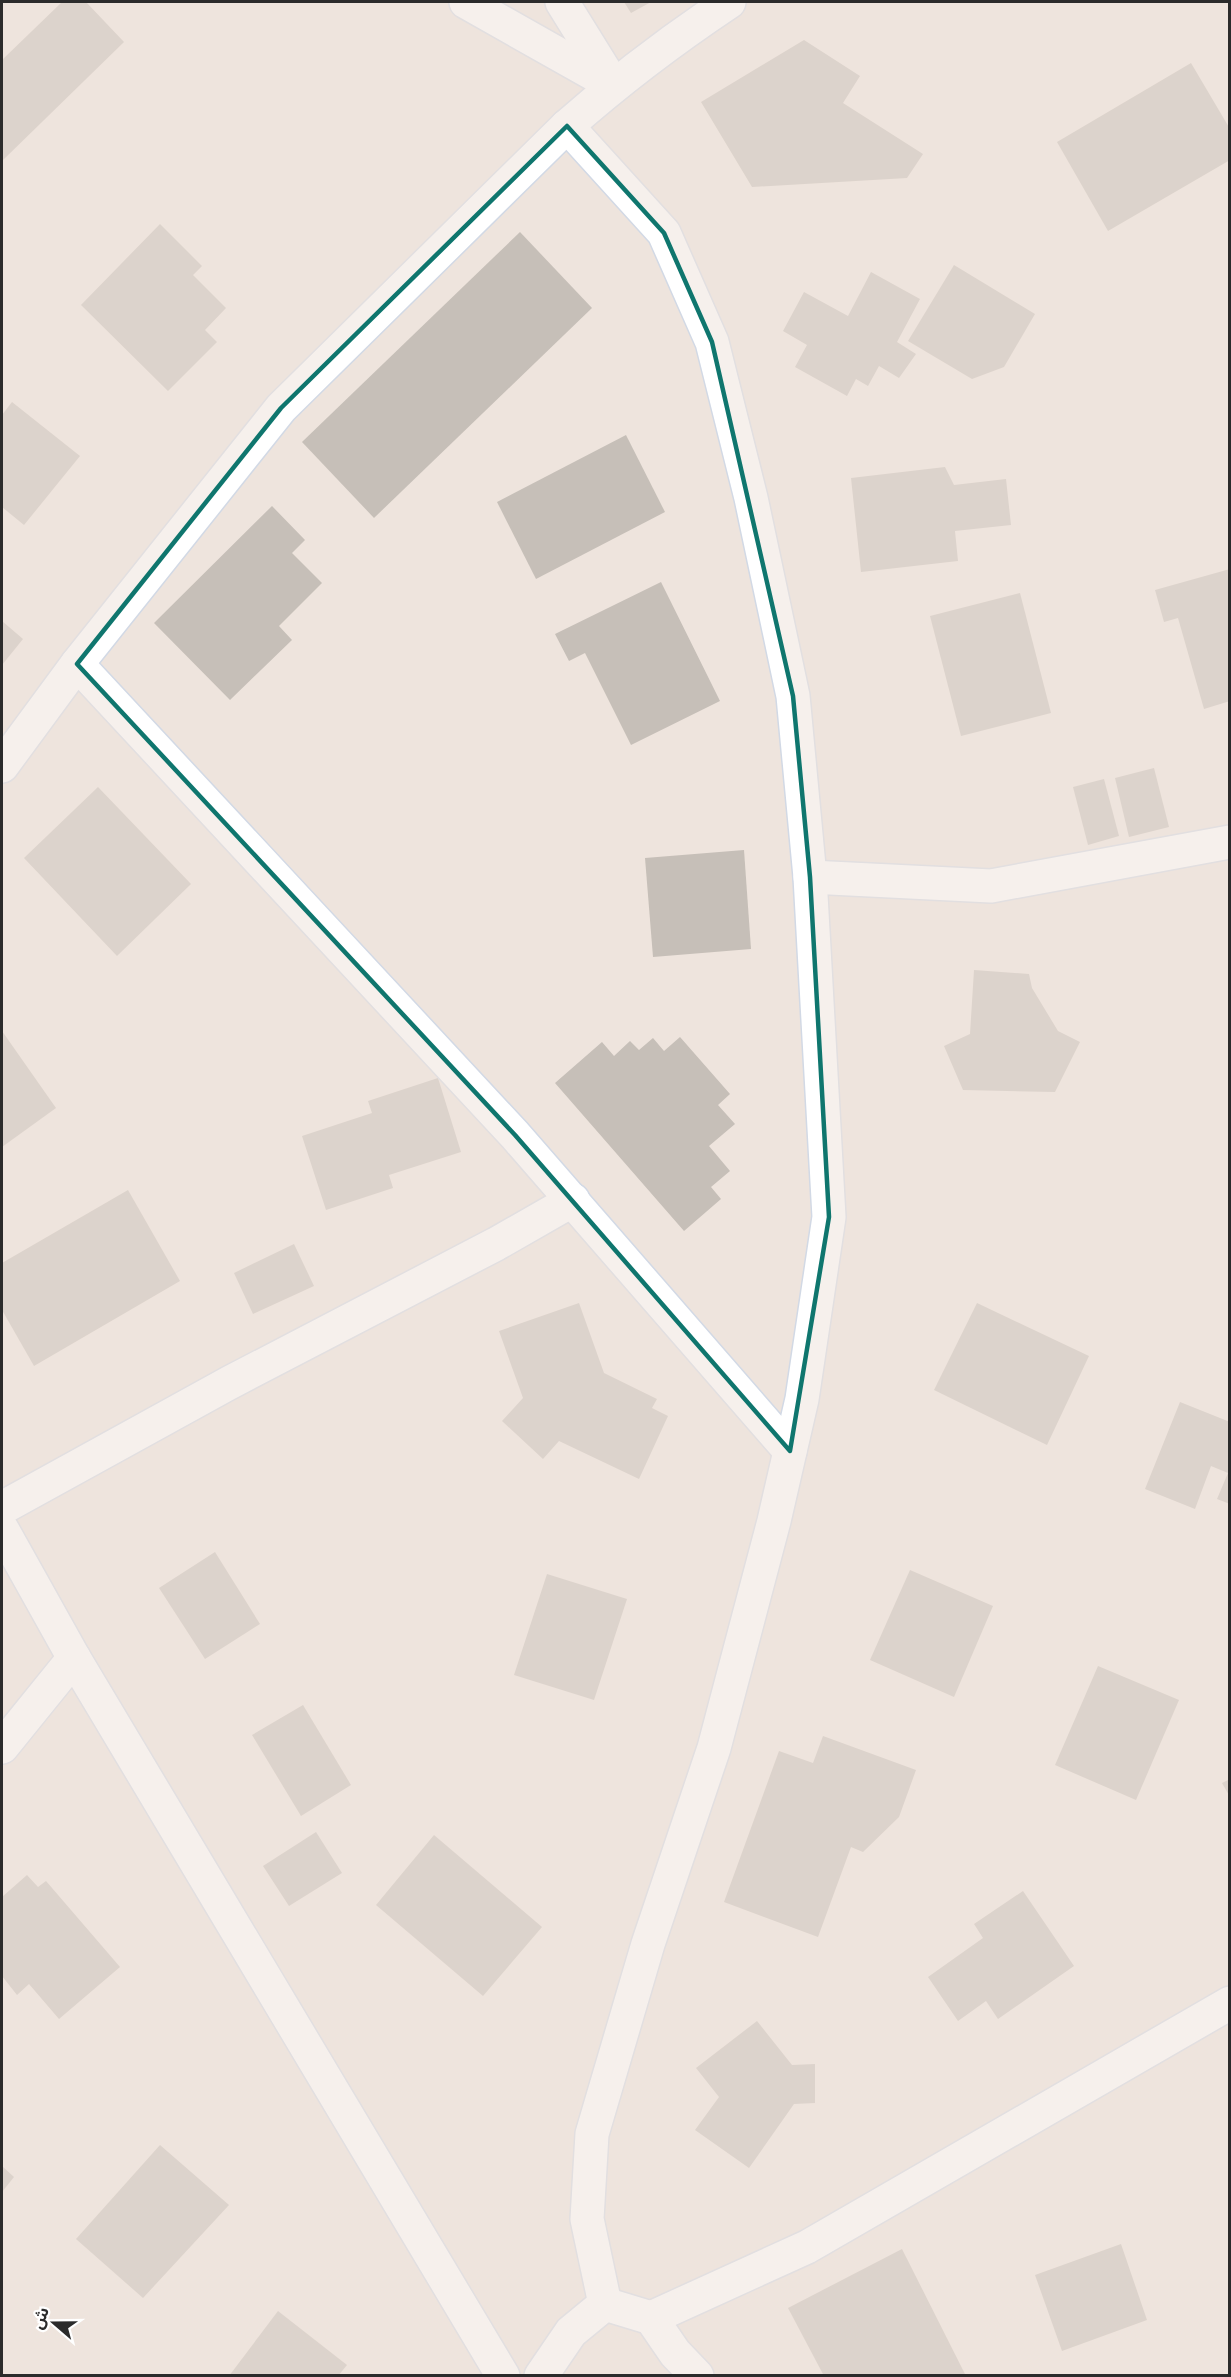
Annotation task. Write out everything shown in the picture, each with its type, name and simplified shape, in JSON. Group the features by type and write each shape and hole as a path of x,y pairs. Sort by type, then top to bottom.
{"street":[{"path":"466,2 613,85"},
{"path":"562,2 613,85"},
{"path":"2,765 77,664 281,408 567,126 613,85 665,45 729,2"},
{"path":"567,126 664,233 712,342 751,498 793,696 810,877 829,1217 802,1399 714,1749 648,1944 592,2134 587,2219 605,2304"},
{"path":"77,664 573,1200 790,1451"},
{"path":"810,877 991,886 1230,842"},
{"path":"2,1508 229,1383 496,1244 573,1200"},
{"path":"2,1529 74,1658 503,2376"},
{"path":"2,1747 74,1658"},
{"path":"651,2318 807,2247 1230,2003"},
{"path":"605,2304 651,2318 675,2353 697,2376"},
{"path":"541,2376 571,2332 605,2304"}],"highlighted area":[{"path":"567,126 664,233 712,342 793,696 810,877 829,1217 790,1451 515,1135 77,664 281,408"}],"building":[{"path":"62,2 86,2 124,42 2,161 2,60"},
{"path":"624,2 651,2 631,13"},
{"path":"804,40 860,76 843,103 923,154 907,178 752,187 701,102"},
{"path":"1191,63 1230,129 1230,160 1108,231 1057,142"},
{"path":"160,224 202,266 193,275 226,308 205,330 217,342 168,391 81,305"},
{"path":"520,232 592,308 374,518 302,442"},
{"path":"954,265 1035,314 1004,367 972,379 908,341"},
{"path":"871,272 920,299 897,342 916,354 899,378 879,366 868,386 856,379 847,396 795,367 807,345 783,331 804,292 848,316"},
{"path":"12,402 80,456 24,525 2,507 2,415"},
{"path":"626,435 665,512 536,579 497,502"},
{"path":"945,467 954,485 1006,479 1011,525 955,531 958,561 861,572 851,478"},
{"path":"272,506 305,540 292,553 322,583 279,626 292,640 230,700 154,623"},
{"path":"1230,569 1230,701 1204,709 1178,618 1164,622 1155,590"},
{"path":"661,582 720,701 631,745 585,653 569,661 555,634"},
{"path":"1020,593 1051,713 961,736 930,616"},
{"path":"2,621 23,639 2,665"},
{"path":"1154,768 1169,827 1129,837 1115,778"},
{"path":"1104,779 1119,836 1088,845 1073,787"},
{"path":"98,787 191,884 117,956 24,858"},
{"path":"744,850 751,949 653,957 645,858"},
{"path":"974,970 1029,974 1032,988 1058,1031 1080,1042 1055,1092 963,1090 944,1046 970,1034"},
{"path":"2,1031 56,1108 2,1147"},
{"path":"680,1037 730,1094 718,1105 735,1124 709,1146 730,1171 711,1187 721,1199 684,1231 555,1083 602,1042 614,1056 630,1041 639,1050 653,1038 664,1051"},
{"path":"438,1078 461,1152 389,1175 393,1188 326,1210 302,1136 372,1113 368,1101"},
{"path":"128,1190 180,1281 34,1366 2,1310 2,1263"},
{"path":"294,1244 314,1286 253,1314 234,1273"},
{"path":"579,1303 604,1373 657,1399 652,1408 668,1416 639,1479 559,1441 543,1459 502,1421 523,1398 499,1331"},
{"path":"977,1303 1089,1356 1047,1445 934,1390"},
{"path":"1180,1402 1230,1422 1230,1504 1217,1499 1228,1473 1211,1466 1195,1509 1145,1489"},
{"path":"215,1552 260,1624 205,1659 159,1588"},
{"path":"910,1570 993,1606 954,1697 870,1660"},
{"path":"547,1574 627,1599 594,1700 514,1675"},
{"path":"1098,1666 1179,1700 1136,1800 1055,1765"},
{"path":"303,1705 351,1785 301,1816 252,1735"},
{"path":"823,1736 916,1770 899,1817 863,1852 851,1847 818,1937 724,1902 779,1751 813,1763"},
{"path":"1230,1779 1230,1797 1222,1783"},
{"path":"316,1832 342,1873 289,1906 263,1866"},
{"path":"434,1835 542,1927 483,1996 376,1905"},
{"path":"27,1875 38,1887 46,1881 120,1967 59,2019 29,1984 17,1995 2,1976 2,1897"},
{"path":"1023,1891 1074,1966 998,2019 986,2001 958,2021 928,1977 983,1938 974,1924"},
{"path":"757,2021 792,2065 815,2064 815,2103 794,2104 749,2168 695,2130 719,2097 696,2068"},
{"path":"160,2145 229,2205 143,2298 76,2239"},
{"path":"2,2166 14,2177 2,2192"},
{"path":"1121,2244 1147,2320 1062,2351 1035,2275"},
{"path":"902,2249 966,2376 824,2376 788,2308"},
{"path":"278,2311 347,2365 338,2376 229,2376"}]}
